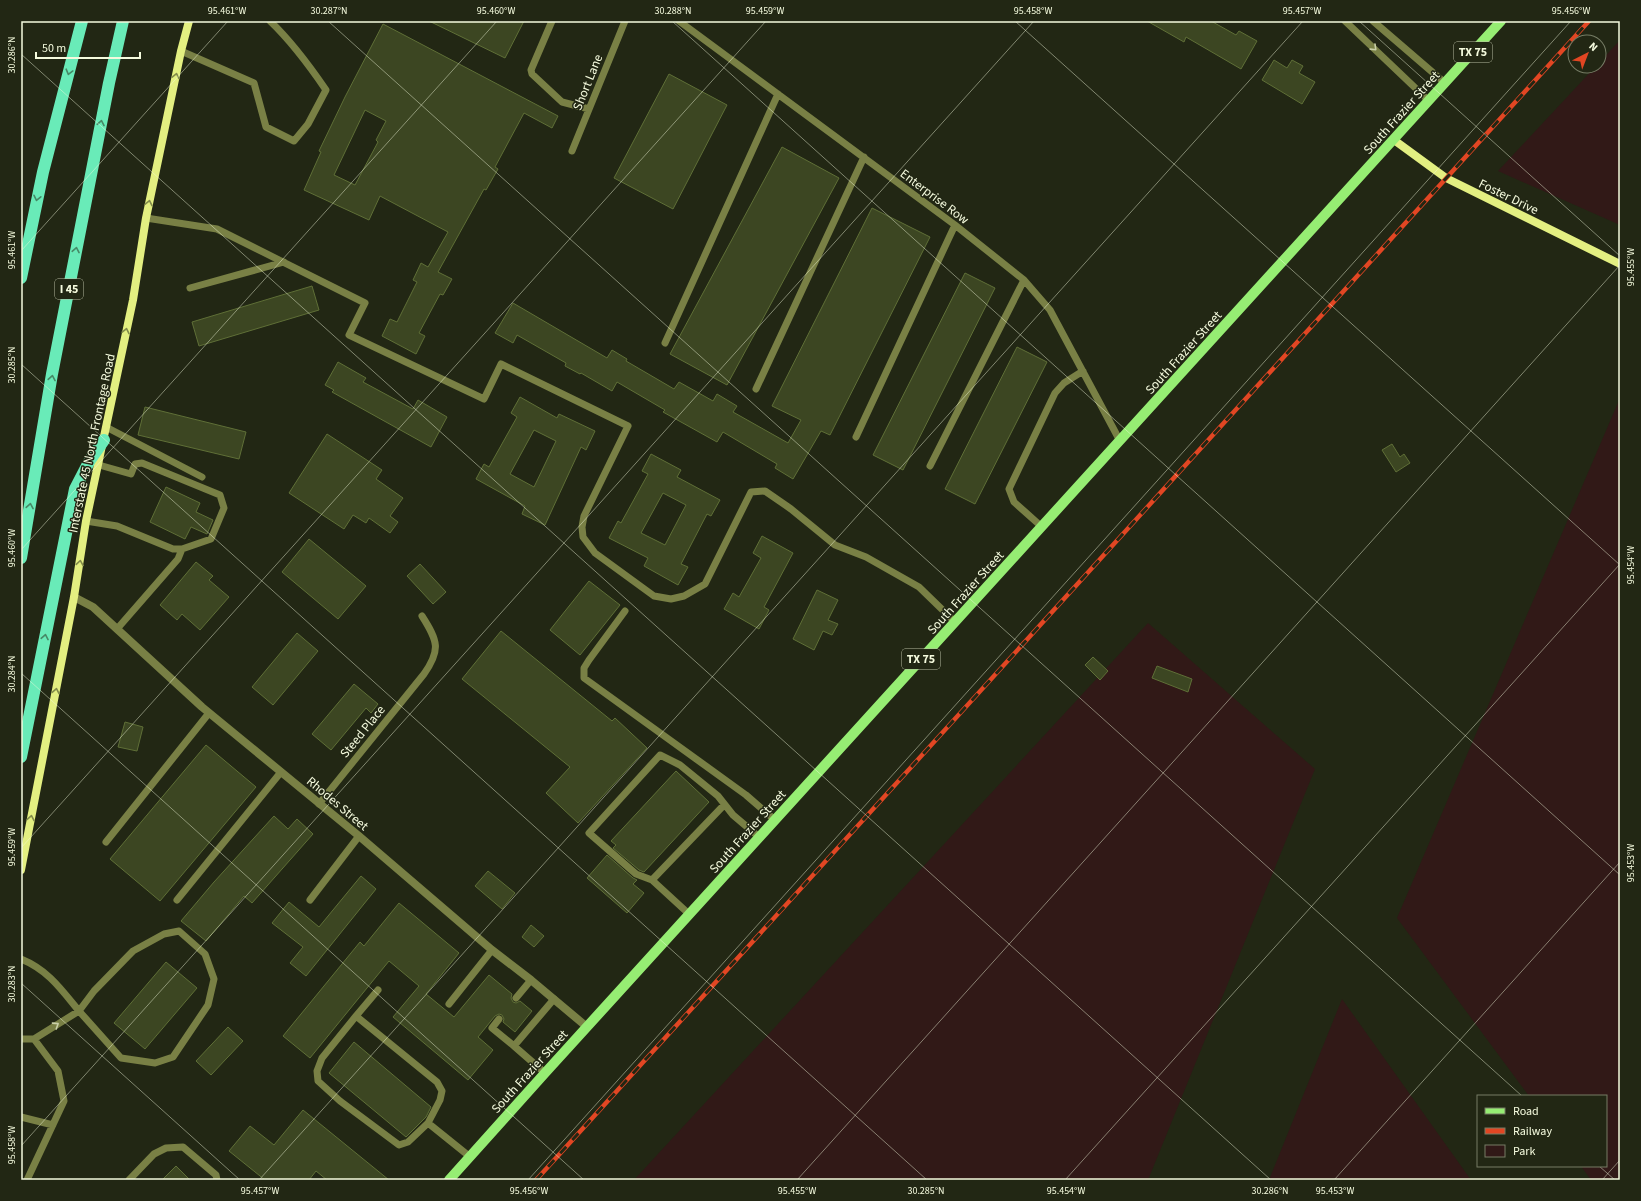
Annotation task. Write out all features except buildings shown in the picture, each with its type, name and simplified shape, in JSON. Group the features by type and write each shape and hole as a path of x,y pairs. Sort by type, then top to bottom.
{"highway":[{"path":"21,278 43,172 82,21"},
{"name":"I 45","path":"21,558 52,374 109,83 123,21"},
{"path":"21,757 75,489 90,460 104,440"}],"main road":[{"name":"Interstate 45 North Frontage Road","path":"21,870 74,597 86,520 99,466 133,300 146,218 189,21"},
{"name":"South Frazier Street","path":"449,1180 469,1156 1501,21"},
{"name":"Foster Drive","path":"1394,140 1446,178 1620,264"}],"street":[{"name":"Rhodes Street","path":"74,597 93,607 209,713 359,836 492,950 531,980 587,1027"}],"lane":[{"path":"182,51 254,83 266,127 294,141 308,124 326,90 304,57 284,34 270,21"},
{"path":"552,21 531,70 532,74 562,102 589,109"},
{"name":"Short Lane","path":"572,151 625,21"},
{"name":"Enterprise Row","path":"679,21 955,225 1024,280 1050,310 1120,441"},
{"path":"1345,21 1429,101"},
{"path":"1373,21 1446,83"},
{"path":"665,343 778,94"},
{"path":"756,389 864,157"},
{"path":"146,218 217,229 365,303 349,335 484,399 501,364 628,426 584,516 582,527 583,537 588,545 604,561 654,596 671,599 684,596 705,584 751,492 765,491 791,509 835,545 866,557 919,587 955,622"},
{"path":"856,436 955,225"},
{"path":"190,288 284,262"},
{"path":"930,466 1024,280"},
{"path":"1042,527 1014,502 1009,489 1055,393 1064,383 1083,371"},
{"path":"106,427 202,477"},
{"path":"86,520 117,526 173,549 182,549 211,539 224,508 220,495 142,463 135,464 131,474 99,466"},
{"path":"117,629 178,559 182,549"},
{"path":"625,611 584,668 584,678 746,795 775,820"},
{"name":"Steed Place","path":"319,804 433,661 436,648 431,631 422,616"},
{"path":"106,842 209,713"},
{"path":"689,914 652,880 636,874 589,833 660,755 680,765 718,796 733,815 759,837"},
{"path":"176,900 281,772"},
{"path":"652,880 724,805"},
{"path":"310,900 359,836"},
{"path":"21,960 35,965 56,982 79,1011 121,1058 155,1063 173,1057 208,1005 214,979 205,954 179,931 164,934 133,951 94,991 79,1011 34,1039 21,1039"},
{"path":"449,1004 492,950"},
{"path":"516,998 531,980"},
{"path":"356,1016 437,1082 442,1091 440,1100 428,1123 408,1142 399,1145 392,1141 340,1101 318,1081 317,1071 322,1058 356,1016 378,990"},
{"path":"514,1046 554,999"},
{"path":"499,1019 492,1028 545,1073"},
{"path":"27,1180 64,1101 58,1071 34,1039"},
{"path":"21,1117 53,1125"},
{"path":"428,1123 469,1156"},
{"path":"129,1180 154,1154 166,1148 183,1147 216,1175 217,1180"}],"green space":[{"path":"1620,40 1620,225 1498,171 1589,74 1607,74 1607,54"},
{"path":"1620,398 1620,1180 1591,1180 1582,1167 1607,1167 1607,1095 1528,1095 1397,918"},
{"path":"1148,623 1315,769 1148,1180 634,1180"},
{"path":"1342,999 1471,1180 1269,1180"}],"railway":[{"path":"536,1180 1589,21"}]}
